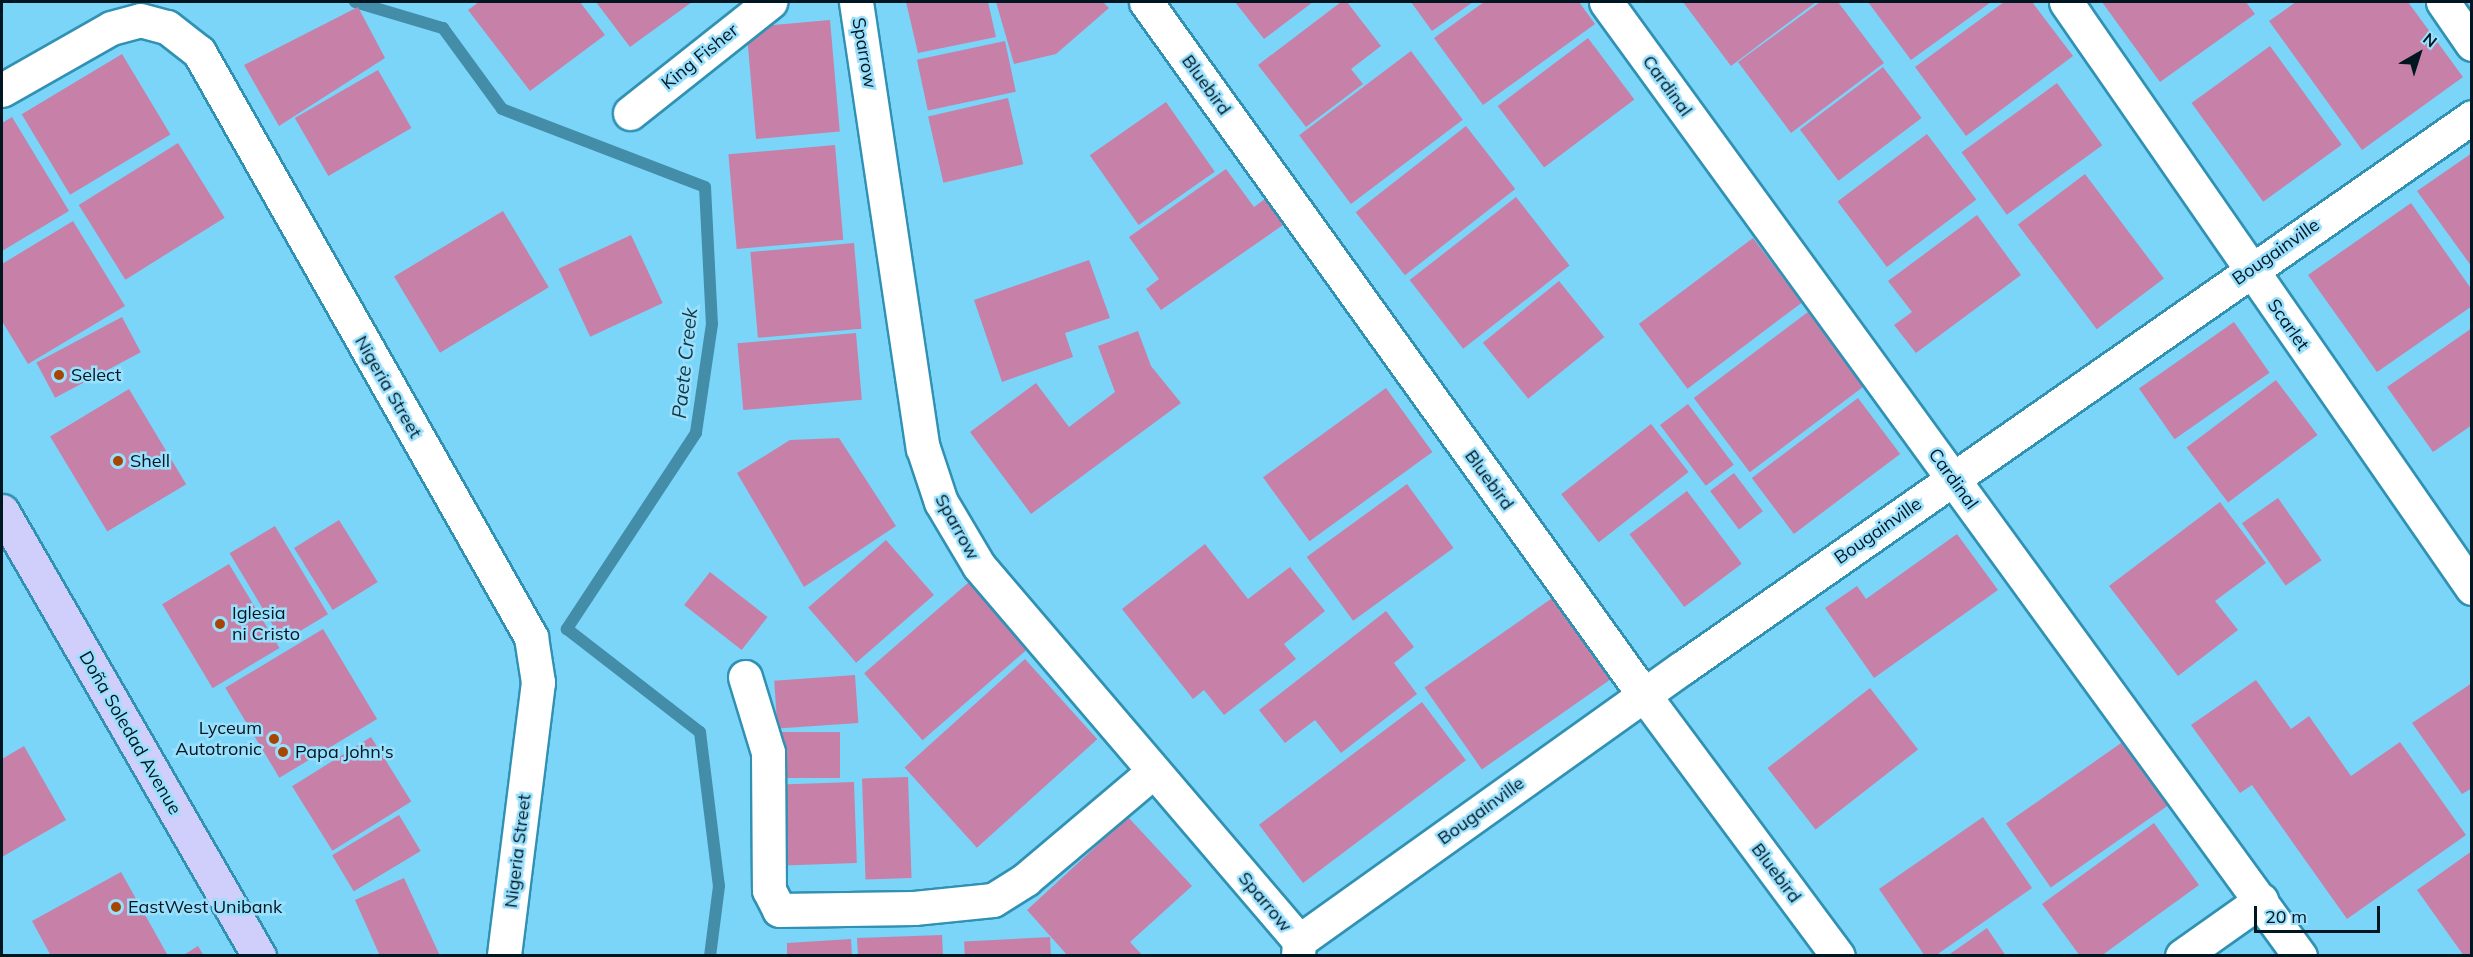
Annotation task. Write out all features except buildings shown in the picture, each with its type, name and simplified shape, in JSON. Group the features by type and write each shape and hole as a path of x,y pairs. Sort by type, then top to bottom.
{"main road":[{"name":"Doña Soledad Avenue","path":"2,511 259,956"}],"street":[{"name":"King Fisher","path":"630,113 770,2"},
{"name":"Sparrow","path":"856,2 923,448 940,502 979,566 1154,771 1298,948"},
{"name":"Bluebird","path":"1146,2 1644,695 1838,956"},
{"name":"Cardinal","path":"1606,2 2300,956"},
{"name":"Scarlet","path":"2066,2 2472,588"},
{"path":"2443,2 2472,44"},
{"name":"Nigeria Street","path":"2,90 111,28 140,20 167,27 199,52 531,637 538,682 504,956"},
{"name":"Bougainville","path":"1298,948 1644,695 2472,117"},
{"path":"745,676 768,752 769,890 779,910 915,908 993,900 1026,879 1154,771"},
{"path":"2182,956 2261,900"}],"waterway":[{"name":"Paete Creek","path":"355,2 443,28 502,109 705,187 712,324 696,433 567,629 700,732 719,886 710,956"}],"place":[{"name":"Select","path":"59,375"},
{"name":"Shell","path":"118,461"},
{"name":"Iglesia ni Cristo","path":"220,624"},
{"name":"Lyceum Autotronic","path":"274,739"},
{"name":"Papa John's","path":"283,752"},
{"name":"EastWest Unibank","path":"116,907"}]}
